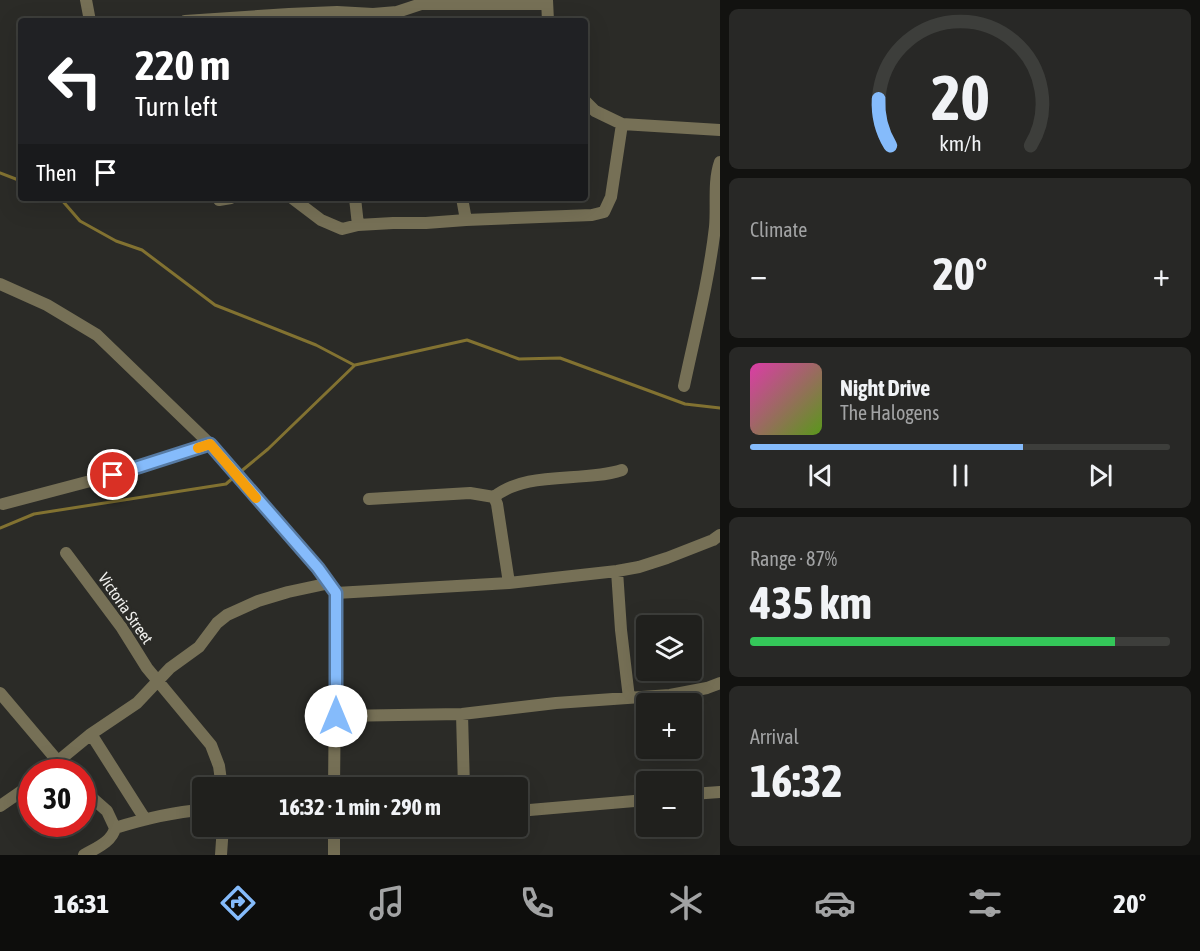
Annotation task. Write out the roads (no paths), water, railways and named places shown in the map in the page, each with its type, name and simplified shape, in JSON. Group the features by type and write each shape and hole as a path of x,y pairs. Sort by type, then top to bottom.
{"street":[{"path":"86,0 89,18"},
{"path":"230,18 337,12 373,14 397,12 421,2 547,2 548,18"},
{"path":"588,104 595,111 622,124 720,130"},
{"path":"296,201 330,224 342,229 358,225 592,215 604,212 611,197 622,124"},
{"path":"684,386 715,226 717,171 720,162"},
{"path":"355,201 358,225"},
{"path":"463,201 466,220"},
{"path":"0,284 47,305 97,335 210,444 333,588 336,716 334,777"},
{"path":"3,504 113,475 210,444"},
{"path":"494,497 508,487 524,483 595,476 622,470"},
{"path":"369,499 480,493 494,497"},
{"path":"494,497 509,583"},
{"path":"60,759 91,734 137,704 170,668 199,647 227,615 258,602 288,592 333,588 509,583 617,571 667,558 713,540 720,535"},
{"name":"Victoria Street","path":"66,553 122,628 157,681 211,745 220,777"},
{"path":"617,571 628,698"},
{"path":"336,716 462,714 680,693 720,683"},
{"path":"0,693 56,759"},
{"path":"462,714 464,777"},
{"path":"91,734 145,819"},
{"path":"702,793 720,792"},
{"path":"0,806 18,794"},
{"path":"84,855 106,842 114,835 116,828 107,811 96,801"},
{"path":"528,810 636,801"},
{"path":"116,828 145,819 192,811"},
{"path":"221,855 222,837"},
{"path":"334,837 334,855"}],"waterway":[{"path":"0,173 18,180"},
{"path":"63,201 80,221 116,241 142,250 215,305 316,345 354,365"},
{"path":"239,473 268,449 355,365 467,340 519,359 560,358 685,404 720,408"},
{"path":"0,528 34,514 226,484 234,477"}]}
